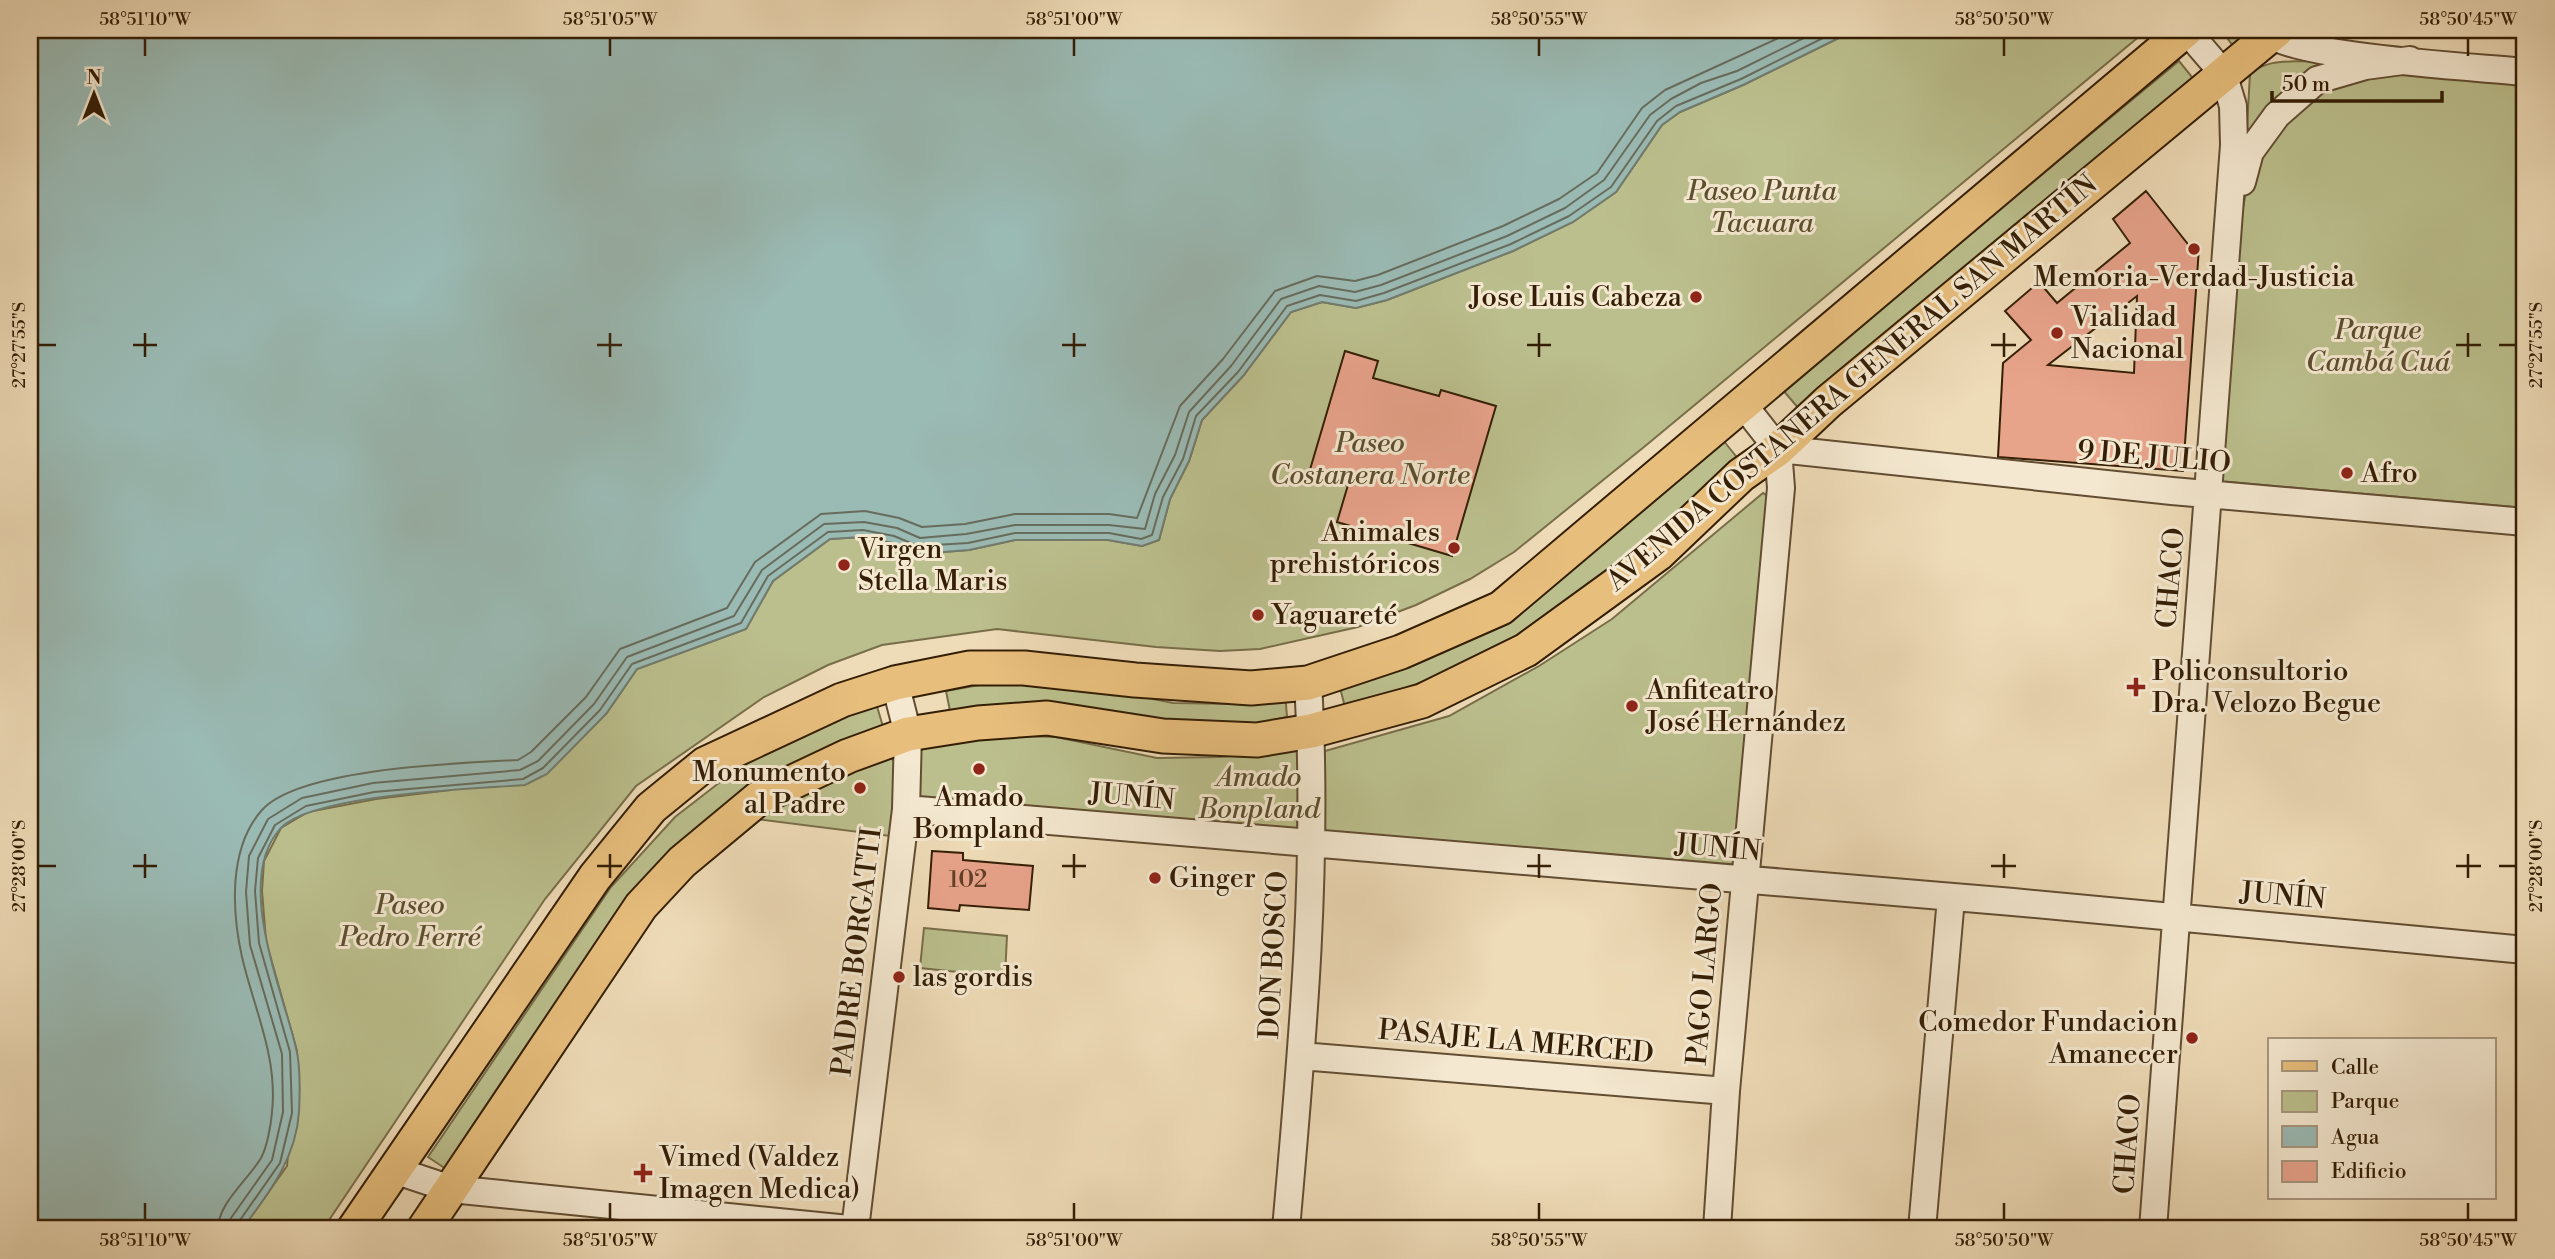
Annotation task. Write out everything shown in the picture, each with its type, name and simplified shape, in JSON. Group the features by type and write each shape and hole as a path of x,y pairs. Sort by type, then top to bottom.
{"main road":[{"name":"AVENIDA COSTANERA GENERAL SAN MARTÍN","path":"354,1229 595,877 651,808 705,764 842,699 895,683 970,668 1024,668 1135,680 1251,688 1308,683 1401,652 1501,608 2186,30"},
{"name":"AVENIDA COSTANERA GENERAL SAN MARTÍN","path":"424,1229 640,906 682,862 759,798 848,756 908,734 978,723 1047,718 1163,736 1256,740 1311,731 1423,701 1526,650 1658,554 1741,475 1779,449 1828,402 2270,32"}],"street":[{"name":"CHACO","path":"2153,1229 2234,145 2232,106 2223,73 2186,30"},
{"path":"2270,32 2316,50 2525,72"},
{"path":"2229,234 2250,152 2277,115 2317,80 2365,66 2410,60"},
{"path":"1742,403 1779,449"},
{"name":"9 DE JULIO","path":"1779,449 2209,494 2525,522"},
{"name":"PAGO LARGO","path":"1717,1229 1726,1091 1781,488 1779,449"},
{"name":"PADRE BORGATTI","path":"855,1229 906,809 908,734 895,683"},
{"name":"DON BOSCO","path":"1286,1229 1301,1056 1311,844 1311,731 1308,683"},
{"name":"JUNÍN","path":"906,809 2525,950"},
{"path":"1922,1229 1951,898"},
{"name":"PASAJE LA MERCED","path":"1301,1056 1726,1091"},
{"path":"394,1170 451,1189 849,1229"}],"green space":[{"name":"Paseo Costanera Norte","path":"1855,30 2147,30 1644,447 1514,552 1470,579 1416,605 1358,627 1260,649 1220,651 1156,647 997,629 882,645 828,665 764,697 636,786 545,899 323,1229 242,1229 287,1166 297,1051 266,941 262,891 264,861 281,828 308,812 376,799 450,790 606,714 637,669 746,629 773,581 830,539 862,537 893,543 917,554 969,550 1015,540 1108,540 1142,546 1159,540 1170,499 1189,461 1202,420 1243,376 1291,312 1322,302 1356,308 1387,300 1513,251 1573,222 1616,192 1662,125 1680,112 1743,85"},
{"path":"2221,30 2244,30 2252,39 2237,51"},
{"path":"2179,61 2196,82 1800,410 1782,389"},
{"path":"2304,61 2349,64 2246,144 2250,74 2269,64"},
{"name":"Parque Cambá Cuá","path":"2373,71 2525,81 2525,508 2218,481 2238,234 2249,176 2265,142 2314,91"},
{"path":"1723,440 1739,460 1621,561 1560,608 1495,650 1459,668 1345,707 1339,684 1415,657"},
{"name":"Anfiteatro José Hernández","path":"1763,493 1774,499 1738,874 1321,839 1325,751 1449,716 1539,666 1612,619"},
{"path":"996,682 1093,687 1173,703 1235,704 1285,692 1287,717 1246,727 951,716 946,691"},
{"path":"876,703 884,730 737,802 449,1171 428,1157 611,887 675,817 737,769 796,734"},
{"name":"Amado Bonpland","path":"965,734 1056,737 1157,758 1220,757 1299,749 1297,836 912,800 916,740"},
{"path":"888,757 898,763 890,836 756,819 859,767"},
{"path":"924,928 1007,936 1005,977 920,968"}],"water":[{"path":"30,30 1855,30 1743,85 1680,112 1662,125 1616,192 1573,222 1513,251 1387,300 1356,308 1322,302 1291,312 1243,376 1202,420 1189,461 1170,499 1159,540 1142,546 1108,540 1015,540 969,550 917,554 893,543 862,537 830,539 773,581 746,629 637,669 606,714 547,774 525,785 435,791 359,801 299,817 281,828 267,850 261,876 261,905 266,936 298,1055 300,1096 297,1129 280,1175 242,1229 30,1229"}],"building":[{"name":"Vialidad Nacional","path":"2146,191 2191,248 2199,248 2183,471 1998,457 2003,363 2031,340 2005,311 2039,282 2057,303 2130,243 2113,219","holes":["2137,296 2134,373 2048,365"]},
{"path":"1345,351 1378,361 1373,378 1439,396 1441,390 1496,406 1452,556 1337,522 1348,485 1309,473"},
{"path":"932,851 963,853 963,860 1033,866 1029,910 960,905 959,911 928,908"}],"place":[{"name":"Memoria-Verdad-Justicia","path":"2194,249"},
{"name":"Jose Luis Cabeza","path":"1696,297"},
{"name":"Vialidad Nacional","path":"2057,333"},
{"name":"Afro","path":"2347,473"},
{"name":"Animales prehistóricos","path":"1454,548"},
{"name":"Virgen Stella Maris","path":"844,565"},
{"name":"Yaguareté","path":"1258,615"},
{"name":"Policonsultorio Dra. Velozo Begue","path":"2136,687"},
{"name":"Anfiteatro José Hernández","path":"1632,706"},
{"name":"Amado Bompland","path":"979,769"},
{"name":"Monumento al Padre","path":"860,788"},
{"name":"Ginger","path":"1155,878"},
{"name":"las gordis","path":"899,977"},
{"name":"Comedor Fundacion Amanecer","path":"2192,1038"},
{"name":"Vimed (Valdez Imagen Medica)","path":"643,1173"}],"park label":[{"name":"Paseo Punta Tacuara","path":"1762,207"},
{"name":"Paseo Pedro Ferré","path":"410,921"}]}
